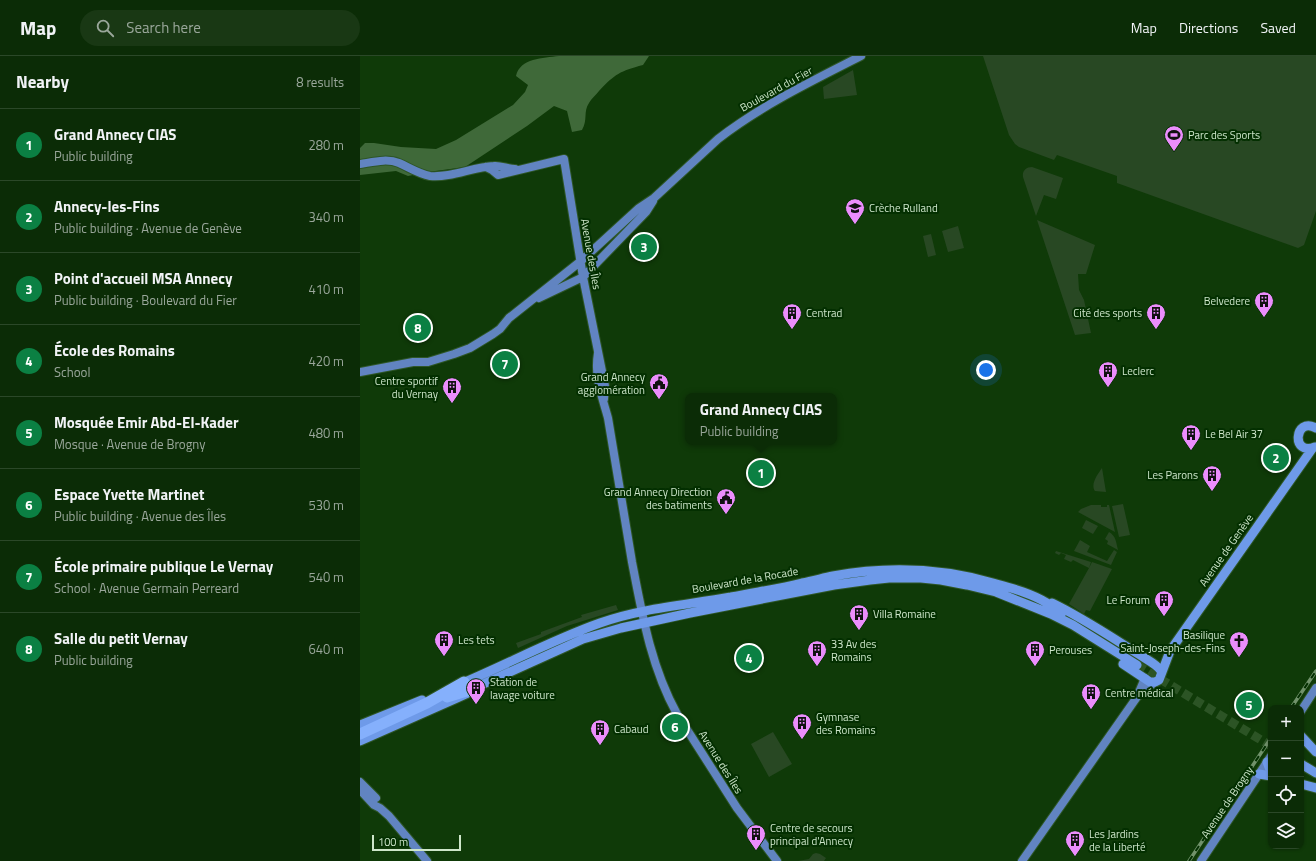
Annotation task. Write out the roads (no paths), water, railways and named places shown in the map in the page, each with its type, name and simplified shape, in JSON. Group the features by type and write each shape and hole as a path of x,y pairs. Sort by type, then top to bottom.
{"highway":[{"name":"Boulevard de la Rocade","path":"360,734 467,686"}],"main road":[{"name":"Boulevard du Fier","path":"529,303 580,261 639,208 654,198 718,139 748,117 775,100 861,56"},
{"name":"Avenue des Îles","path":"521,170 564,159 580,261 598,353 601,361 605,386 604,402 624,517 642,611 656,668 674,708 737,808 777,861"},
{"path":"360,164 389,161 398,163 430,176 452,174 495,166 521,170"},
{"path":"486,167 498,175 521,170"},
{"name":"Boulevard du Fier","path":"583,277 646,212 654,198"},
{"path":"360,372 412,362 428,362 464,350 500,329 509,318 529,303 583,277"},
{"name":"Avenue de Genève","path":"1158,668 1302,463 1310,447 1298,441 1297,437 1299,431 1305,426 1315,425"},
{"name":"Boulevard de la Rocade","path":"467,686 573,634 601,622 642,611 766,590 832,576 863,572 904,570 938,572 978,579 1025,593 1047,604 1073,625"},
{"name":"Boulevard de la Rocade","path":"467,686 583,639 621,628 834,585 889,578 932,579 967,584 996,592 1051,614 1073,625 1137,665"},
{"path":"1047,604 1052,603 1069,612 1126,646 1158,668 1160,678 1137,697"},
{"path":"1026,604 1099,648 1148,681 1155,682"},
{"path":"645,622 662,612 668,611 672,606"},
{"path":"583,639 585,636 602,628 627,621 642,611"},
{"path":"1022,861 1137,697 1145,678 1144,673 1146,669 1149,666 1158,668"},
{"path":"360,725 467,686 466,694 455,700 360,741"},
{"path":"1304,706 1316,688"},
{"path":"1304,739 1316,752"},
{"name":"Avenue de Brogny","path":"1201,861 1268,760"},
{"path":"1304,766 1316,772"},
{"path":"1259,774 1268,776"},
{"path":"360,782 379,801 380,808"},
{"path":"1304,785 1316,788"},
{"path":"360,790 374,805 389,816 427,861"}],"tunnel":[{"path":"1137,665 1268,744"}],"railway":[{"path":"1293,705 1316,671"},
{"path":"1189,861 1269,741"}],"place":[{"name":"Parc des Sports","path":"1174,152"},
{"name":"Crèche Rulland","path":"855,225"},
{"name":"Point d'accueil MSA Annecy","path":"644,247"},
{"name":"Belvedere","path":"1264,318"},
{"name":"Salle du petit Vernay","path":"418,328"},
{"name":"Centrad","path":"792,330"},
{"name":"Cité des sports","path":"1156,330"},
{"name":"École primaire publique Le Vernay","path":"505,364"},
{"name":"Leclerc","path":"1108,388"},
{"name":"Grand Annecy agglomération","path":"659,400"},
{"name":"Centre sportif du Vernay","path":"452,404"},
{"name":"Le Bel Air 37","path":"1191,451"},
{"name":"Annecy-les-Fins","path":"1276,458"},
{"name":"Grand Annecy CIAS","path":"761,473"},
{"name":"Les Parons","path":"1212,492"},
{"name":"Grand Annecy Direction des batiments","path":"726,515"},
{"name":"Le Forum","path":"1164,617"},
{"name":"Villa Romaine","path":"859,631"},
{"name":"Les tets","path":"444,657"},
{"name":"École des Romains","path":"749,658"},
{"name":"Basilique Saint-Joseph-des-Fins","path":"1239,658"},
{"name":"33 Av des Romains","path":"817,667"},
{"name":"Perouses","path":"1035,667"},
{"name":"Station de lavage voiture","path":"476,705"},
{"name":"Mosquée Emir Abd-El-Kader","path":"1249,705"},
{"name":"Centre médical","path":"1091,710"},
{"name":"Espace Yvette Martinet","path":"675,727"},
{"name":"Gymnase des Romains","path":"802,740"},
{"name":"Cabaud","path":"600,746"},
{"name":"Centre de secours principal d'Annecy","path":"756,851"},
{"name":"Les Jardins de la Liberté","path":"1075,857"}]}
